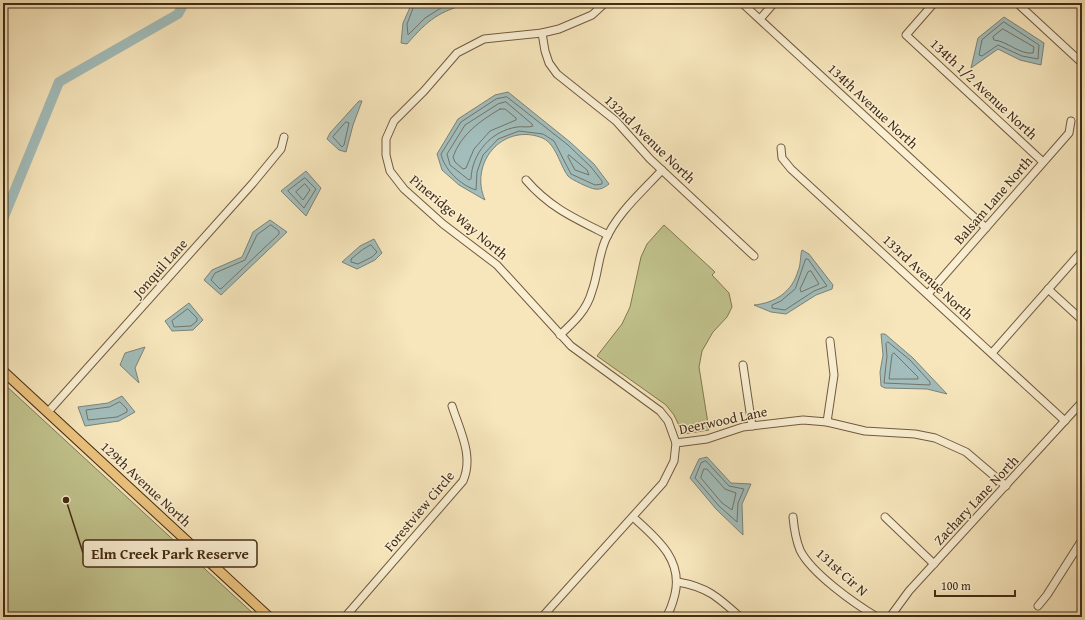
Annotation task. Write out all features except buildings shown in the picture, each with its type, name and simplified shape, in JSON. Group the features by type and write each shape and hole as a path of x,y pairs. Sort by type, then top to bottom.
{"main road":[{"name":"129th Avenue North","path":"3,371 269,617"}],"street":[{"name":"Pineridge Way North","path":"605,3 592,15 583,20 542,34 484,39 457,53 424,91 394,121 386,139 386,155 390,171 404,189 443,224 497,265 560,335 583,356 660,411 668,420 676,443"},
{"name":"134th Avenue North","path":"742,3 986,228"},
{"path":"760,19 774,3"},
{"name":"134th 1/2 Avenue North","path":"934,3 906,35 1043,162"},
{"path":"1017,3 1082,63"},
{"name":"132nd Avenue North","path":"542,34 549,63 556,74 616,121 662,170 754,256"},
{"name":"Balsam Lane North","path":"928,294 1069,133 1071,121"},
{"name":"Jonquil Lane","path":"48,412 253,183 281,149 284,136"},
{"name":"133rd Avenue North","path":"781,148 782,158 792,169 1065,421"},
{"path":"560,335 575,321 589,301 600,253 608,235 621,214 662,170"},
{"path":"526,180 548,202 562,212 608,235"},
{"path":"992,353 1082,251"},
{"path":"1048,289 1082,320"},
{"path":"827,422 834,374 830,341"},
{"path":"743,365 752,426"},
{"name":"Zachary Lane North","path":"890,617 900,602 1082,402"},
{"name":"Forestview Circle","path":"345,617 463,481 468,468 468,453 452,406"},
{"name":"Deerwood Lane","path":"542,617 633,517 668,476 674,461 676,443 707,439 730,430 752,426 803,420 827,422 865,431 915,434 934,438 966,452 1006,486"},
{"path":"633,517 667,549 672,559 678,582 673,604 666,617"},
{"name":"131st Cir N","path":"793,517 800,550 806,559 852,601 877,617"},
{"path":"884,517 934,564"},
{"path":"1038,606 1047,595 1082,540"},
{"path":"678,582 694,585 714,594 740,617"}],"green space":[{"path":"664,225 715,272 712,275 729,293 732,307 727,317 713,332 702,351 699,367 709,430 683,434 674,415 666,405 597,356 622,324 630,307 641,257 647,244"},
{"path":"3,383 257,617 3,617"}],"water":[{"path":"412,3 470,3 442,13 428,22 407,44 401,43 403,23"},
{"path":"1004,17 1044,43 1041,65 1020,60 998,49 971,68 978,38"},
{"path":"508,92 570,142 594,164 609,184 601,189 593,189 572,179 568,176 554,148 550,144 540,137 526,134 513,136 501,142 492,150 485,161 481,173 481,186 485,200 459,185 442,170 437,154 458,119 495,95"},
{"path":"359,101 362,101 353,125 346,152 339,150 327,139 330,133"},
{"path":"306,171 321,188 306,216 281,191"},
{"path":"270,220 287,232 221,295 204,280 212,270 242,257 253,232"},
{"path":"374,239 382,253 375,260 357,269 342,262 360,246"},
{"path":"802,250 809,254 833,285 832,289 816,295 786,314 771,312 754,305 776,299 792,285 799,269"},
{"path":"189,303 203,320 193,330 172,331 165,321"},
{"path":"881,334 885,334 913,358 947,394 927,389 885,388 881,386 880,372 883,355"},
{"path":"145,347 135,368 139,383 120,365 125,353"},
{"path":"122,396 135,412 119,421 85,426 78,407 108,403"},
{"path":"707,457 731,483 751,484 742,504 743,535 716,509 690,478 699,459"}],"waterway":[{"path":"3,219 59,82 178,14 184,3"}],"place":[{"name":"Elm Creek Park Reserve","path":"66,500"}]}
